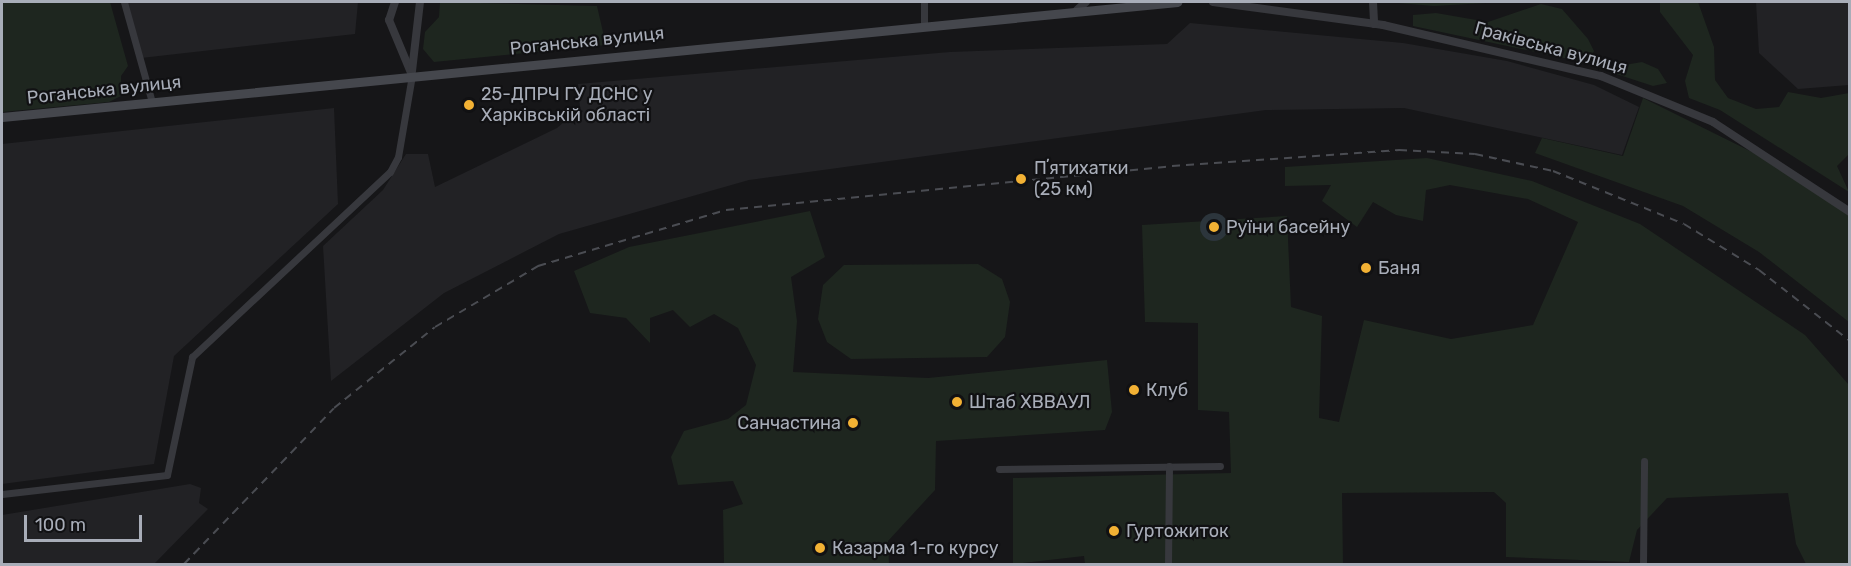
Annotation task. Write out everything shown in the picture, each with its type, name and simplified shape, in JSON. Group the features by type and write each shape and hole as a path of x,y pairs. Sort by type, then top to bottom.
{"main road":[{"name":"Роганська вулиця","path":"2,117 924,24 1177,2"}],"street":[{"path":"124,2 152,102"},
{"path":"395,2 389,20 412,75"},
{"path":"2,494 167,475 192,357 390,172 398,157 412,75 420,4 411,2"},
{"path":"924,2 924,24"},
{"path":"1077,10 1086,2"},
{"name":"Граківська вулиця","path":"1213,2 1374,24 1566,65 1642,91 1713,122 1848,208"},
{"path":"1373,2 1374,24"},
{"path":"1643,564 1644,461"},
{"path":"1168,466 1168,564"},
{"path":"999,469 1220,466"}],"shaded area":[{"path":"2,2 110,2 128,66 121,76 121,96 109,102 2,112"},
{"path":"125,2 358,2 355,34 141,58"},
{"path":"440,2 597,6 606,45 434,62 423,49 425,32 439,17"},
{"path":"1386,2 1503,2 1434,6"},
{"path":"1660,2 1698,2 1714,47 1715,80 1728,98 1756,109 1779,107 1788,92 1821,98 1849,93 1849,154 1837,166 1849,192 1720,110 1689,98 1685,81 1693,55 1660,12"},
{"path":"1756,2 1849,2 1849,85 1798,89 1759,53"},
{"path":"1541,4 1562,9 1588,39 1594,51 1588,63 1413,26 1413,15 1436,13 1488,22"},
{"path":"1190,23 1403,43 1507,61 1594,85 1639,107 1622,155 1404,108 1266,110 749,180 559,234 444,293 331,381 323,246 383,190 406,154 428,154 435,187 557,128 580,108 578,84 950,52 1167,44"},
{"path":"1642,62 1658,69 1667,83 1653,86 1601,69"},
{"path":"1643,98 1758,155 1849,215 1849,322 1759,252 1683,206 1535,153 1542,138 1623,156"},
{"path":"334,108 338,204 174,356 154,464 2,484 2,144"},
{"path":"1427,158 1532,181 1640,224 1805,335 1849,385 1849,564 1806,564 1796,544 1788,493 1667,498 1637,530 1629,562 1506,557 1506,503 1494,492 1342,493 1343,564 1085,564 1084,556 1013,564 1013,478 1231,473 1229,412 1198,410 1198,323 1145,322 1142,225 1287,216 1291,307 1322,316 1319,418 1339,422 1364,320 1451,339 1533,325 1578,222 1528,199 1450,185 1426,190 1423,221 1396,215 1373,202 1357,227 1322,201 1331,185 1285,186 1285,167"},
{"path":"810,211 825,257 791,277 797,321 793,372 928,378 1107,360 1112,412 1105,430 936,441 935,490 888,541 889,564 724,564 723,510 743,504 733,481 678,485 671,457 684,431 728,419 746,405 756,365 738,328 714,314 690,327 673,310 650,318 650,343 626,318 590,313 574,271 629,247"},
{"name":"Руїни басейну","path":"1214,213 1224,217 1228,227 1224,237 1214,241 1204,237 1200,227 1204,217"},
{"path":"978,264 1002,279 1010,302 1005,337 987,357 851,359 827,342 818,319 823,285 844,265"},
{"path":"190,484 201,488 199,503 208,509 154,564 2,564 2,515"}],"railway":[{"path":"184,564 334,408 435,327 538,266 726,210 1172,166 1399,150 1475,154 1553,171 1684,224 1759,270 1850,341"}],"place":[{"name":"25-ДПРЧ ГУ ДСНС у Харківській області","path":"469,105"},
{"name":"Пʼятихатки (25 км)","path":"1021,179"},
{"name":"Руїни басейну","path":"1214,227"},
{"name":"Баня","path":"1366,268"},
{"name":"Клуб","path":"1134,390"},
{"name":"Штаб ХВВАУЛ","path":"957,402"},
{"name":"Санчастина","path":"853,423"},
{"name":"Гуртожиток","path":"1114,531"},
{"name":"Казарма 1-го курсу","path":"820,548"}]}
